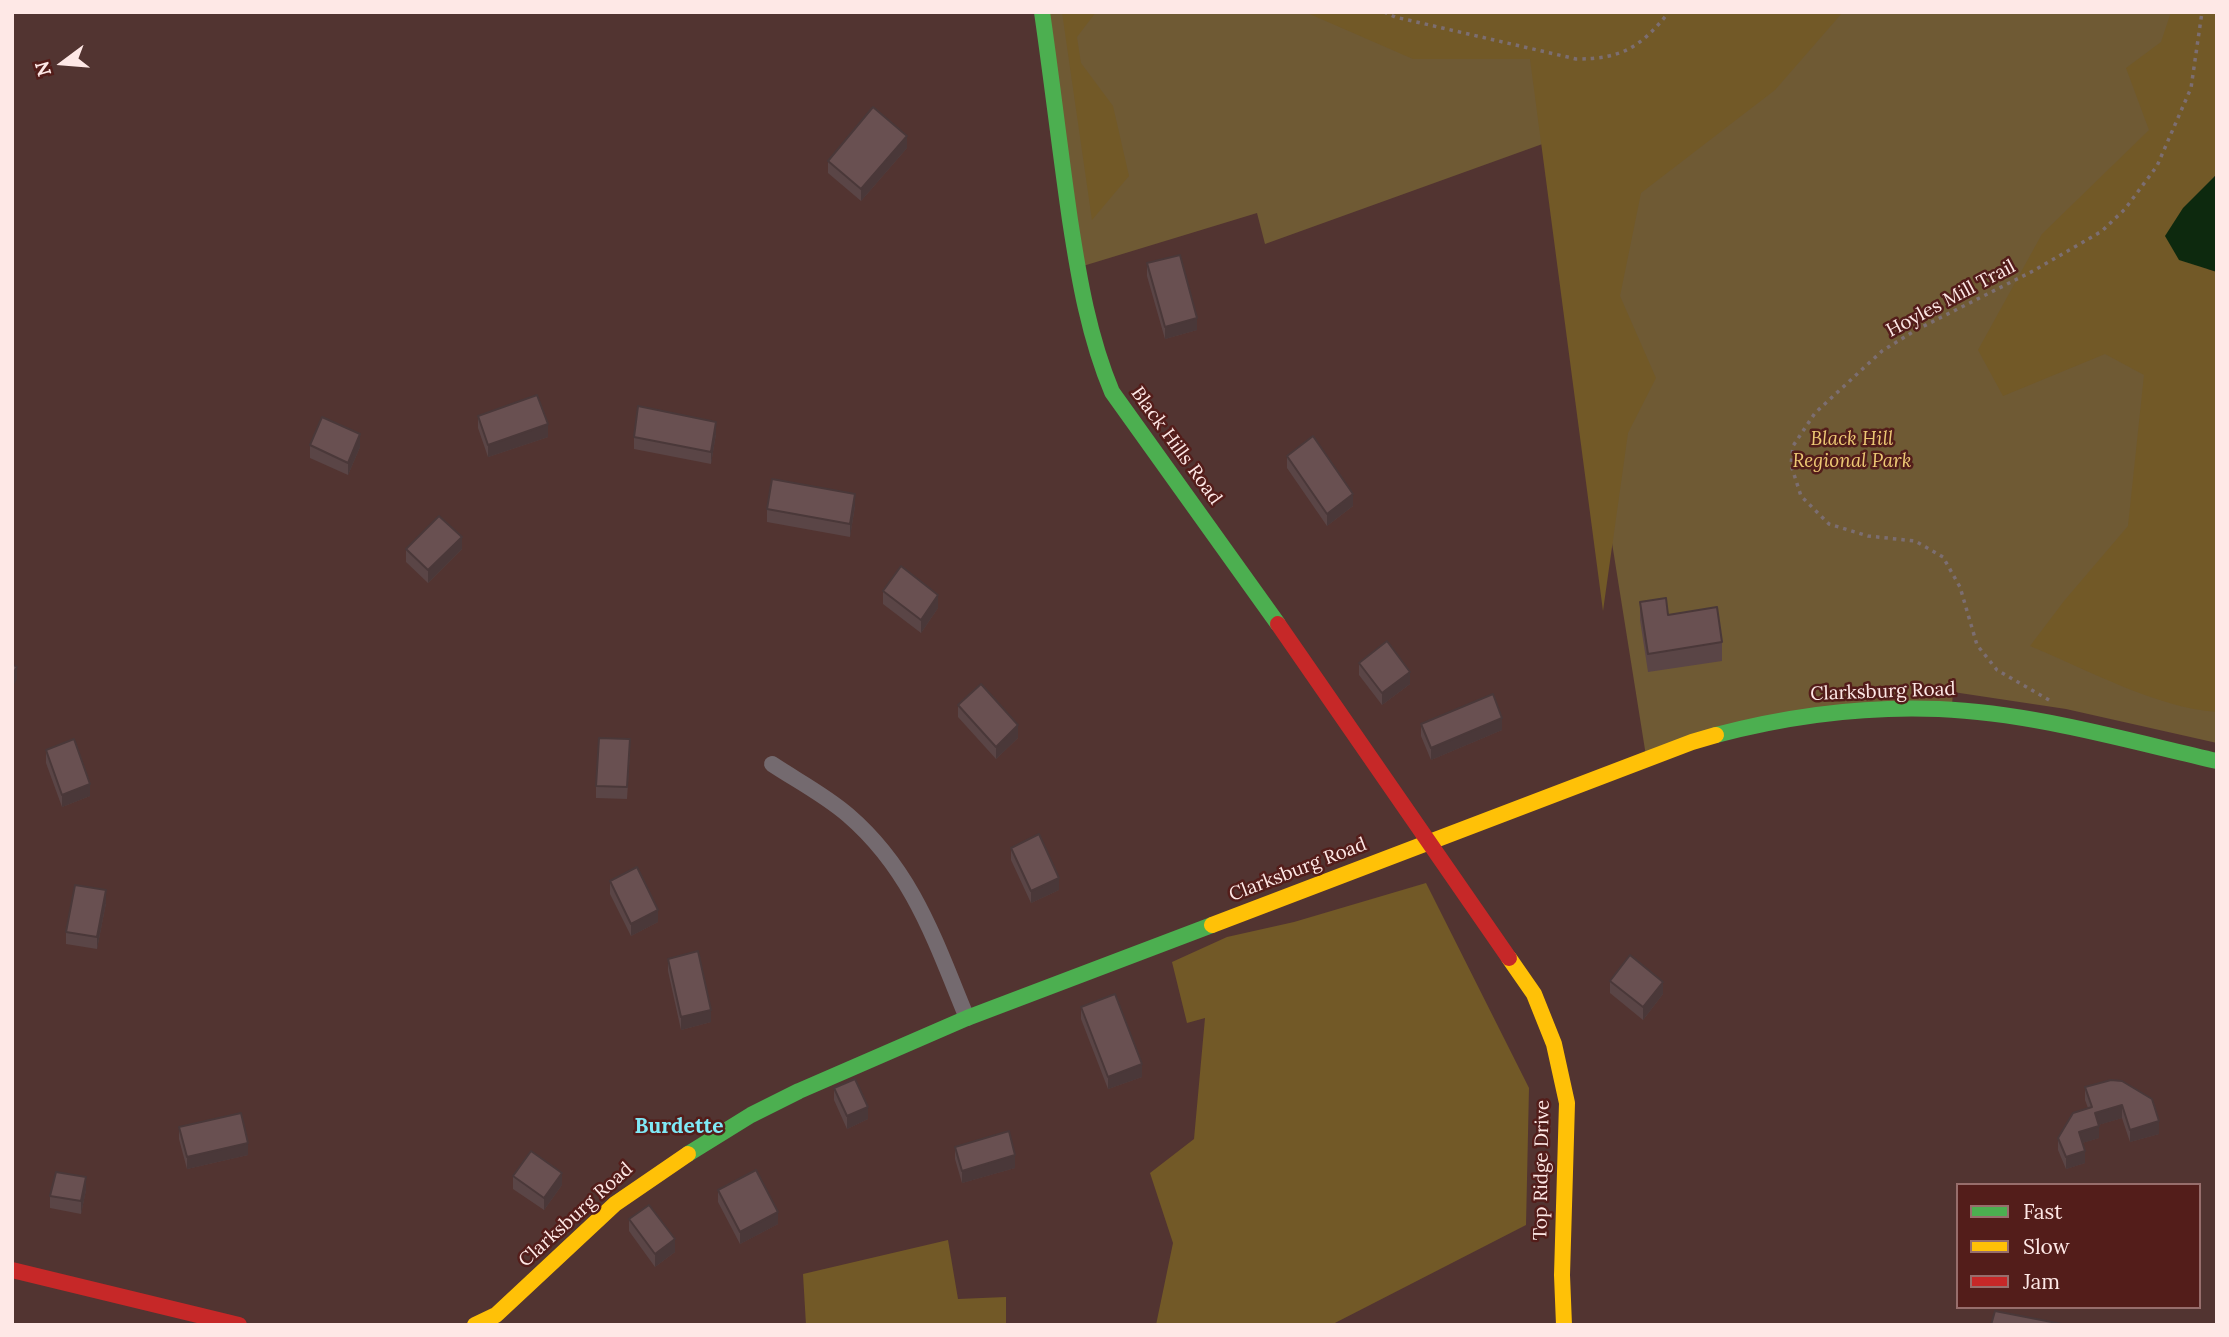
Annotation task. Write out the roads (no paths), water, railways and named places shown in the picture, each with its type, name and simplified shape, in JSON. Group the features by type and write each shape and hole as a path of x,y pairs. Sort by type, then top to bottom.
{"main road":[{"name":"Black Hills Road","path":"1042,12 1053,81 1068,217 1087,323 1099,363 1112,392 1245,576 1429,842"},
{"name":"Clarksburg Road","path":"475,1325 496,1315 615,1204 704,1142 799,1091 967,1018 1692,742 1763,723 1836,712 1930,709 1975,712 2064,726 2217,761"},
{"name":"Top Ridge Drive","path":"1429,842 1534,994 1554,1044 1567,1103 1562,1275 1564,1325"},
{"path":"12,1270 239,1325"}],"street":[{"path":"772,764 847,814 892,860 923,911 967,1018"}],"district":[{"name":"Burdette","path":"679,1127"}],"park label":[{"name":"Black Hill Regional Park","path":"1852,451"}]}
